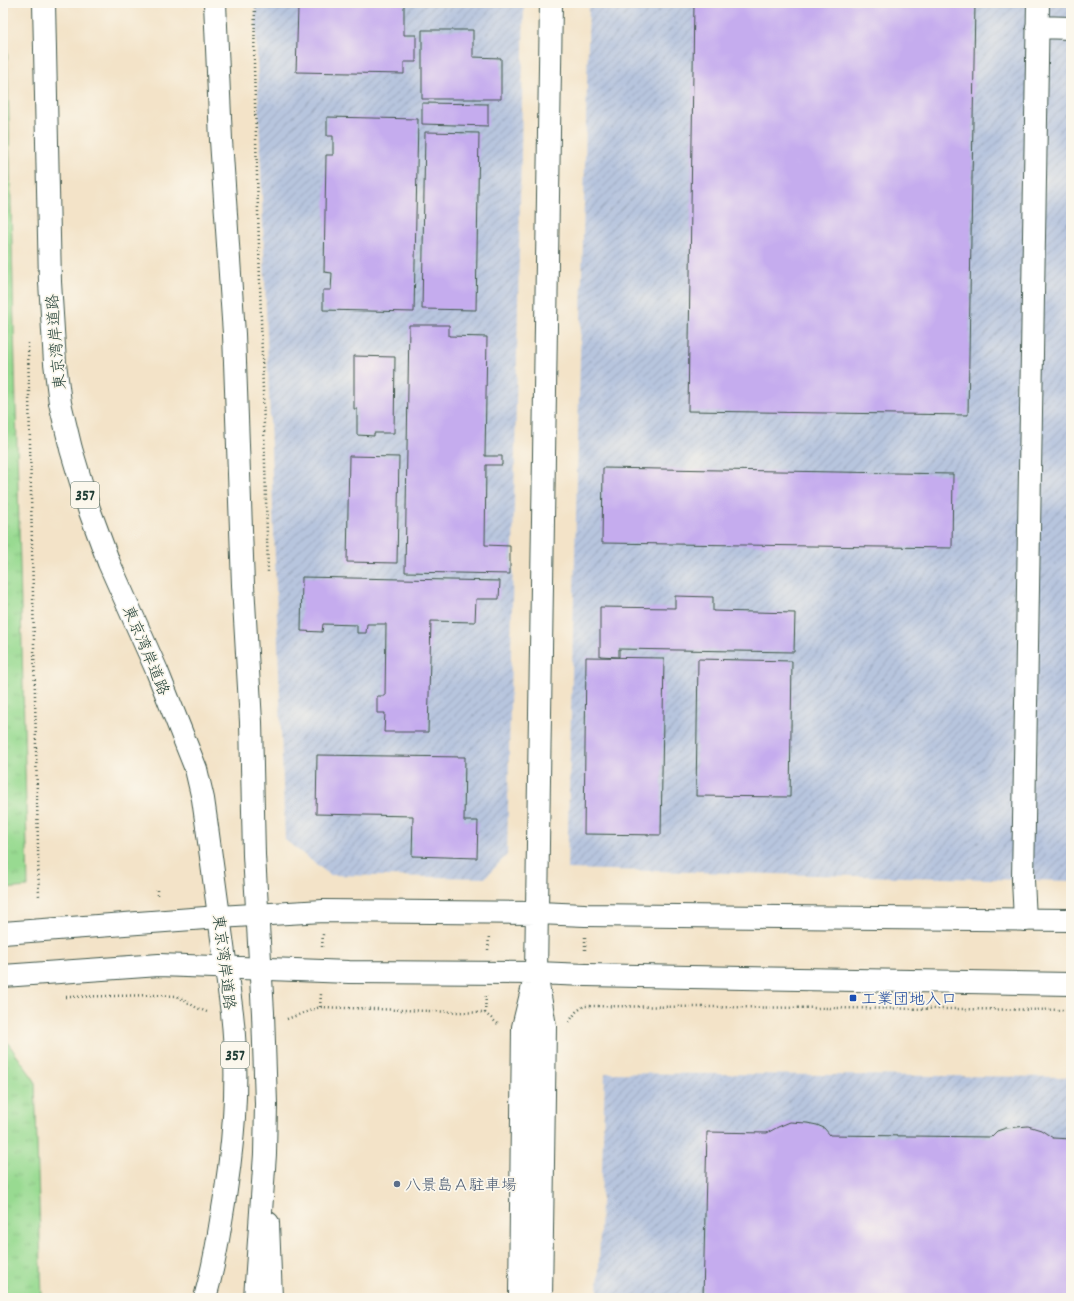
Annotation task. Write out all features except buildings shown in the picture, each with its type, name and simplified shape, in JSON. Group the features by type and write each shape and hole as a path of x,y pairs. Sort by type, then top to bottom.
{"main road":[{"name":"東京湾岸道路","path":"44,3 50,282 55,364 60,403 71,449 89,509 108,563 157,671 196,769 208,827 232,1013 236,1096 232,1144 215,1260 205,1298"},
{"name":"東京湾岸道路","path":"215,3 221,140 234,334 243,585 250,722 256,915 263,1013 266,1104 265,1154 255,1298"},
{"path":"541,1298 545,1026 536,973 551,3"},
{"path":"1025,920 1023,880 1038,3"},
{"path":"1038,27 1071,28"},
{"path":"3,933 219,916 356,911 1071,920"},
{"path":"3,976 159,964 373,972 536,973 1071,984"},
{"path":"520,1298 523,1026 536,973"},
{"path":"265,1154 271,1298"}],"path":[{"path":"255,3 254,66 268,574"},
{"path":"28,338 39,898"},
{"path":"64,997 177,996 197,1008 216,1014 232,1013"},
{"path":"584,1006 1071,1010"},
{"path":"263,1013 287,1019 320,1007 485,1013 501,1027"}],"shaded area":[{"path":"255,3 524,3 507,855 485,878 330,875 285,840"},
{"path":"589,3 1071,3 1071,881 567,869"},
{"path":"605,1073 1071,1077 1071,1298 598,1298"}],"green space":[{"path":"3,3 6,3 28,887 3,889"},
{"path":"3,1036 35,1081 42,1298 3,1298"}],"place":[{"name":"工業団地入口","path":"853,998"},
{"name":"八景島Ａ駐車場","path":"397,1184"}]}
